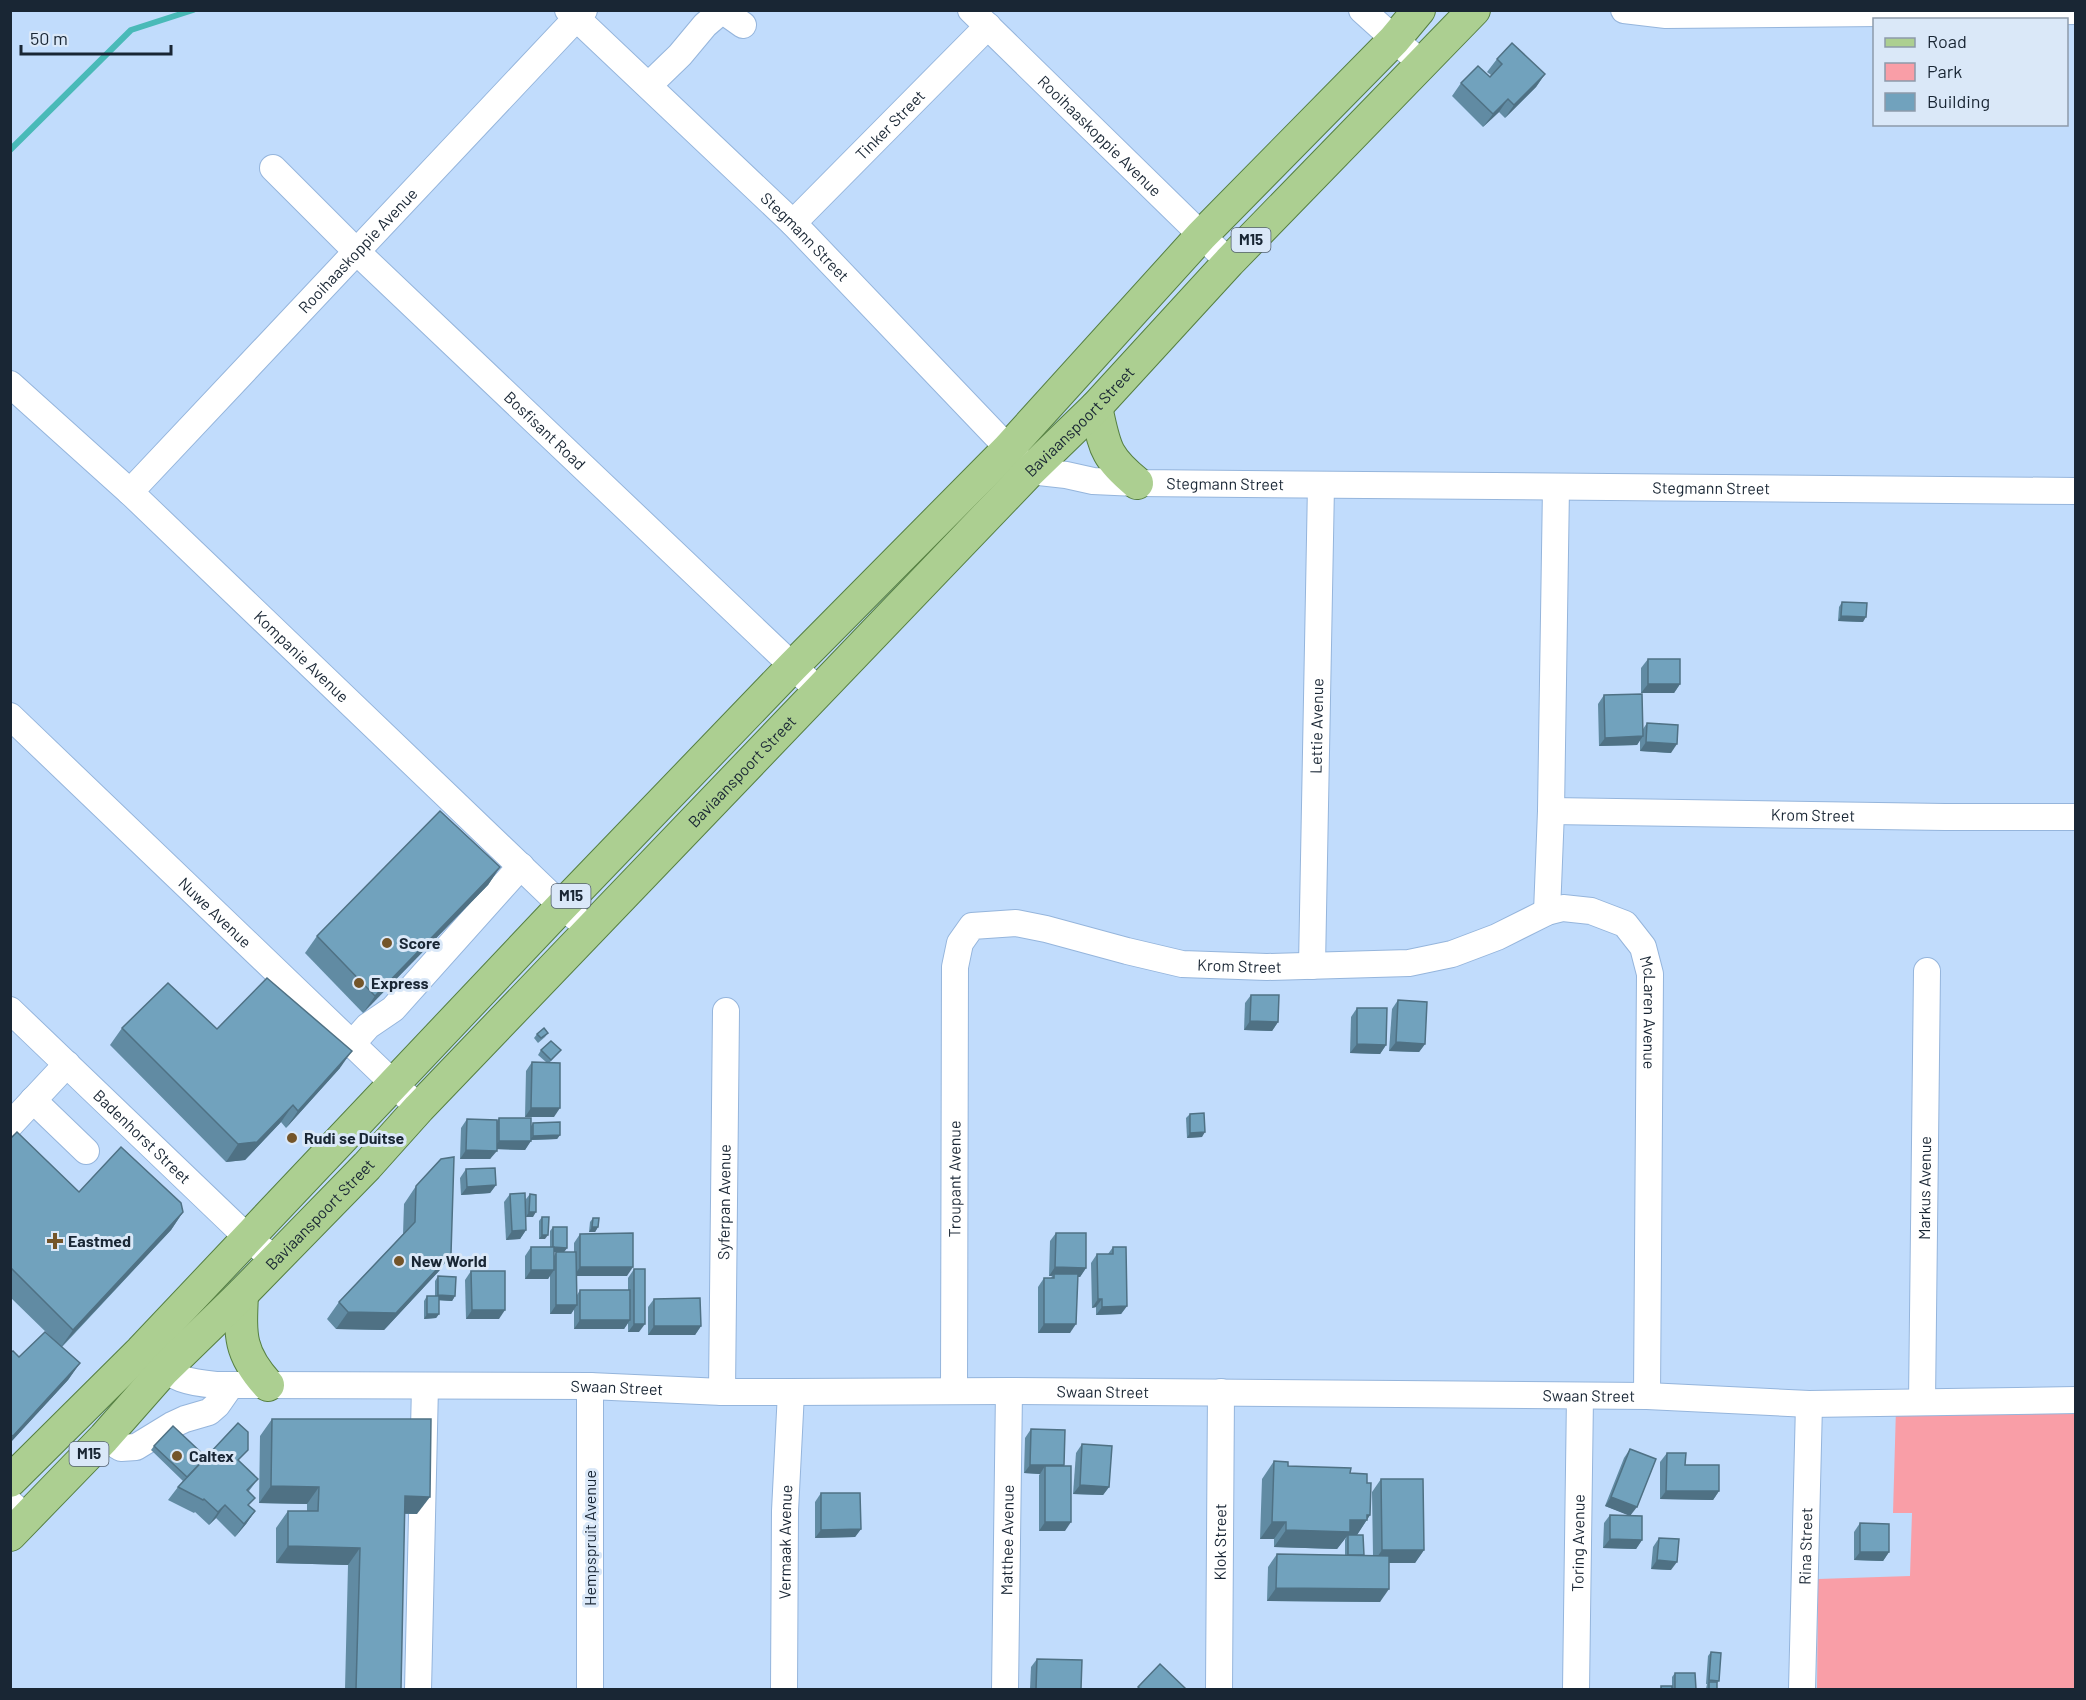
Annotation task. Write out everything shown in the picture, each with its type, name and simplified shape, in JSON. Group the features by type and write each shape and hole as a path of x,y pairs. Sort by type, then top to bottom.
{"main road":[{"name":"Baviaanspoort Street","path":"16,1519 104,1438 153,1361 249,1239 392,1084 792,667 1008,449 1202,236 1394,40 1419,10"},
{"name":"Baviaanspoort Street","path":"10,1481 153,1361 243,1294 1030,471 1096,406 1229,262 1474,10"},
{"path":"1096,406 1105,447 1112,460 1137,483"},
{"path":"243,1294 242,1341 250,1363 268,1385"}],"street":[{"path":"1362,10 1422,64"},
{"path":"1624,10 1666,15 2076,11"},
{"name":"Stegmann Street","path":"576,13 793,224 1030,471 1093,481 1137,483 2076,491"},
{"name":"Rooihaaskoppie Avenue","path":"130,492 576,13"},
{"path":"649,85 718,13 726,13 743,24"},
{"name":"Rooihaaskoppie Avenue","path":"979,18 1229,262"},
{"name":"Tinker Street","path":"793,224 979,18"},
{"name":"Bosfisant Road","path":"273,168 356,251 819,692"},
{"name":"Kompanie Avenue","path":"10,384 130,492 562,906 591,930"},
{"name":"Lettie Avenue","path":"1312,966 1321,485"},
{"path":"1547,912 1551,811 1556,487"},
{"name":"Nuwe Avenue","path":"10,716 419,1108"},
{"name":"Krom Street","path":"1551,811 2076,817"},
{"path":"351,1045 368,1026 393,1009 521,866"},
{"name":"McLaren Avenue","path":"1547,912 1563,908 1591,911 1625,924 1643,947 1650,974 1647,1396"},
{"name":"Krom Street","path":"955,967 960,943 972,926 1016,923 1057,931 1182,964 1312,966 1409,963 1452,954 1497,937 1547,912"},
{"name":"Troupant Avenue","path":"954,1391 955,967"},
{"name":"Markus Avenue","path":"1922,1402 1927,971"},
{"name":"Badenhorst Street","path":"10,1010 249,1239 276,1260"},
{"name":"Syferpan Avenue","path":"722,1392 726,1011"},
{"path":"67,1064 18,1114 86,1151"},
{"name":"Swaan Street","path":"153,1361 183,1381 231,1385 590,1386 722,1392 1009,1391 1647,1396 1809,1404 2076,1400"},
{"path":"104,1438 120,1448 136,1447 185,1419 209,1412 231,1385"},
{"path":"418,1689 425,1386"},
{"name":"Hempspruit Avenue","path":"590,1386 590,1689"},
{"name":"Matthee Avenue","path":"1005,1689 1009,1391"},
{"name":"Vermaak Avenue","path":"784,1689 785,1511 791,1392"},
{"name":"Klok Street","path":"1219,1689 1221,1392"},
{"name":"Toring Avenue","path":"1576,1689 1580,1396"},
{"name":"Rina Street","path":"1802,1689 1809,1404"}],"green space":[{"path":"1896,1408 2075,1409 2075,1689 1817,1690 1818,1579 1910,1576 1912,1513 1893,1513"}],"building":[{"path":"1512,43 1545,74 1514,105 1508,99 1493,114 1461,83 1478,66 1490,77 1502,64 1497,59"},
{"path":"1842,602 1867,603 1866,617 1841,616"},
{"path":"1648,659 1680,659 1680,684 1648,684"},
{"path":"1642,694 1643,736 1605,738 1604,695"},
{"path":"1647,723 1678,725 1677,744 1646,742"},
{"path":"440,811 500,867 375,996 317,936"},
{"path":"267,978 352,1051 298,1111 293,1105 257,1142 238,1144 122,1028 168,983 217,1029"},
{"path":"1251,995 1279,995 1278,1022 1250,1021"},
{"path":"1398,1000 1427,1002 1425,1044 1396,1042"},
{"path":"1357,1008 1387,1008 1386,1045 1357,1044"},
{"path":"544,1028 548,1033 541,1038 537,1034"},
{"path":"551,1041 561,1050 551,1060 541,1050"},
{"path":"532,1062 560,1063 560,1108 531,1108"},
{"path":"1204,1113 1205,1132 1190,1133 1190,1114"},
{"path":"499,1118 531,1118 531,1141 499,1141"},
{"path":"467,1119 497,1120 497,1151 466,1150"},
{"path":"560,1122 560,1135 533,1136 533,1123"},
{"path":"17,1132 79,1192 121,1147 181,1203 183,1212 73,1330 10,1267 10,1139"},
{"path":"454,1157 451,1254 396,1313 348,1312 339,1302 415,1222 416,1186 441,1159"},
{"path":"495,1168 496,1185 467,1187 466,1169"},
{"path":"525,1193 526,1230 512,1231 510,1194"},
{"path":"530,1194 536,1195 536,1212 529,1212"},
{"path":"542,1217 549,1217 548,1235 542,1235"},
{"path":"593,1218 599,1218 598,1227 592,1227"},
{"path":"553,1227 567,1227 567,1248 553,1247"},
{"path":"633,1233 633,1267 580,1267 580,1234"},
{"path":"1056,1233 1086,1233 1086,1268 1055,1267"},
{"path":"531,1247 554,1247 554,1270 531,1270"},
{"path":"1113,1247 1126,1247 1127,1306 1102,1307 1102,1299 1098,1299 1097,1254 1113,1254"},
{"path":"556,1252 576,1252 577,1305 556,1305"},
{"path":"634,1269 645,1269 645,1324 634,1324"},
{"path":"471,1271 505,1271 505,1310 472,1310"},
{"path":"1054,1274 1078,1274 1076,1324 1044,1324 1044,1278 1054,1278"},
{"path":"438,1276 456,1277 455,1296 438,1295"},
{"path":"580,1290 630,1290 630,1320 580,1320"},
{"path":"427,1296 439,1296 439,1314 427,1314"},
{"path":"700,1298 701,1326 654,1326 654,1299"},
{"path":"45,1332 80,1363 13,1436 10,1434 10,1353 13,1351 19,1357"},
{"path":"272,1419 431,1419 430,1497 405,1496 401,1689 356,1689 360,1548 288,1546 288,1511 318,1511 319,1487 271,1486"},
{"path":"238,1423 248,1432 248,1450 238,1460 258,1479 247,1490 255,1498 248,1505 255,1511 244,1524 225,1505 218,1512 204,1499 178,1487"},
{"name":"Caltex","path":"173,1426 206,1457 187,1477 154,1446"},
{"path":"1031,1429 1065,1430 1064,1465 1030,1465"},
{"path":"1082,1444 1112,1446 1109,1487 1080,1485"},
{"path":"1630,1449 1656,1459 1637,1507 1611,1497"},
{"path":"1667,1453 1686,1453 1685,1465 1719,1465 1719,1491 1666,1491"},
{"path":"1274,1461 1288,1462 1288,1466 1351,1468 1350,1473 1367,1474 1367,1483 1371,1483 1370,1515 1367,1515 1367,1520 1350,1520 1350,1532 1286,1530 1286,1522 1272,1522"},
{"path":"1045,1466 1071,1466 1071,1522 1045,1522"},
{"path":"1381,1479 1423,1479 1424,1550 1382,1550"},
{"path":"821,1493 860,1493 861,1529 821,1530"},
{"path":"1610,1515 1642,1516 1642,1540 1610,1539"},
{"path":"1860,1523 1889,1524 1889,1552 1860,1552"},
{"path":"1348,1535 1363,1535 1364,1555 1348,1555"},
{"path":"1659,1538 1679,1539 1677,1562 1657,1560"},
{"path":"1277,1554 1389,1556 1389,1589 1276,1588"},
{"path":"1711,1652 1721,1653 1719,1681 1709,1680"},
{"path":"1037,1659 1082,1660 1081,1689 1036,1689"},
{"path":"1160,1664 1186,1689 1140,1689 1138,1687"},
{"path":"1675,1673 1695,1673 1696,1689 1675,1689"},
{"path":"1709,1682 1717,1682 1717,1689 1709,1689"},
{"path":"1661,1686 1672,1686 1672,1689 1661,1689"}],"waterway":[{"path":"10,150 131,30 193,10"}],"place":[{"name":"Score","path":"387,943"},
{"name":"Express","path":"359,983"},
{"name":"Rudi se Duitse","path":"292,1138"},
{"name":"Eastmed","path":"55,1241"},
{"name":"New World","path":"399,1261"},
{"name":"Caltex","path":"177,1456"}]}
